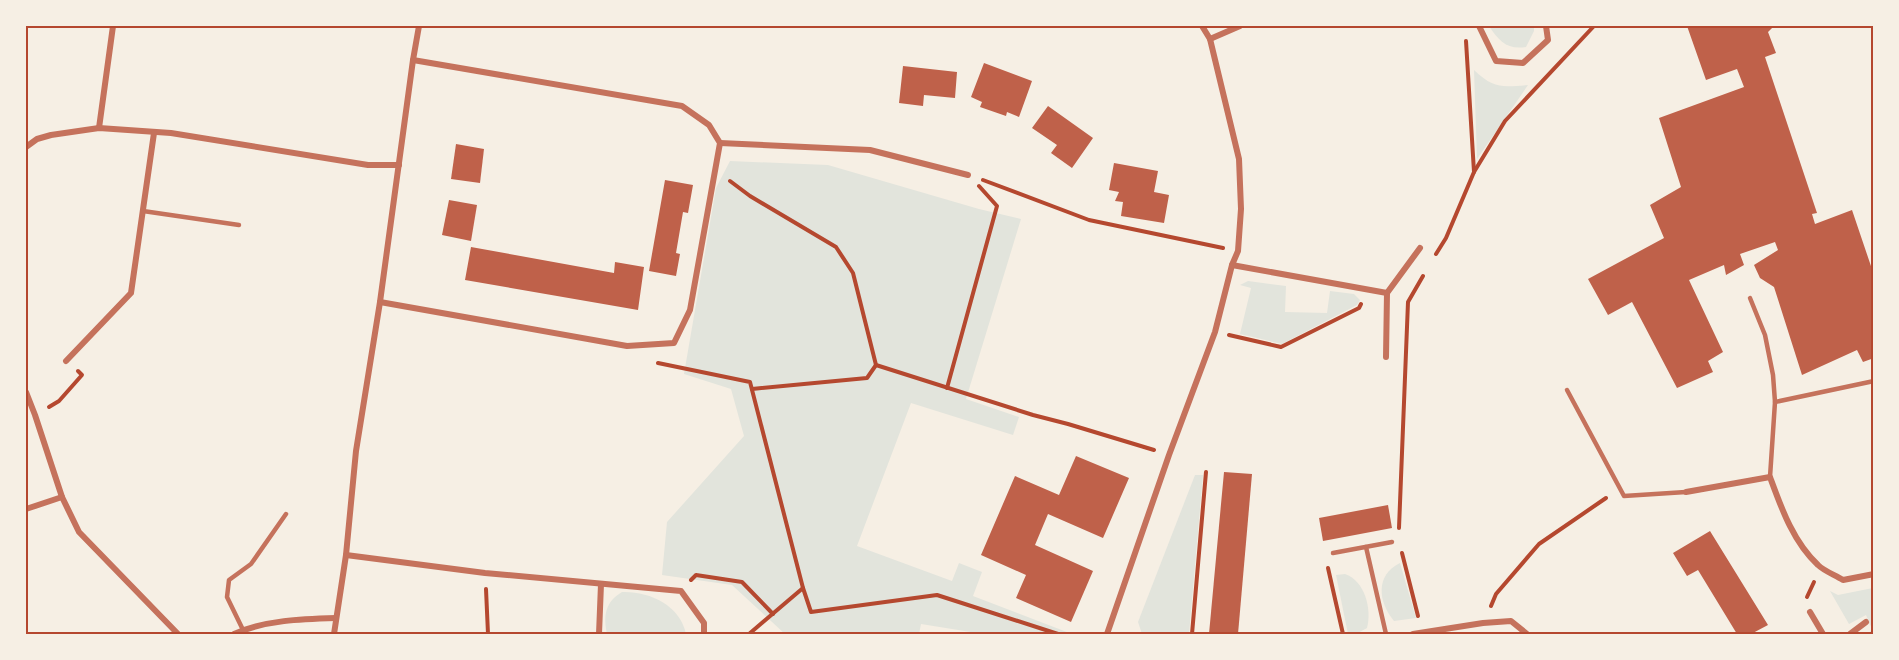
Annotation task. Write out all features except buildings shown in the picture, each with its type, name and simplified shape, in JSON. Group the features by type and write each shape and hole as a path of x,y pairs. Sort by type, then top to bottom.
{"street":[{"path":"99,128 113,26"},
{"path":"334,634 346,555 356,451 380,302 419,26"},
{"path":"1107,634 1169,455 1215,332 1232,265 1238,251 1241,209 1239,159 1210,39 1202,26"},
{"path":"1210,39 1240,26"},
{"path":"1479,26 1496,61 1523,63 1548,40 1546,26"},
{"path":"380,302 627,346 674,343 690,310 720,142 709,125 682,106 413,60"},
{"path":"26,147 36,139 51,135 99,128 171,133 368,165 399,165"},
{"path":"66,362 131,293 154,133"},
{"path":"720,142 870,150 968,175"},
{"path":"1386,357 1387,293 1420,248"},
{"path":"1232,265 1387,293"},
{"path":"26,392 62,497 79,532 177,634"},
{"path":"1686,492 1770,477 1783,513 1802,546 1819,566 1843,580 1874,574"},
{"path":"26,509 62,497"},
{"path":"346,555 485,573 681,591 704,623 704,634"},
{"path":"599,634 601,584"},
{"path":"1810,612 1823,634"},
{"path":"234,634 290,620 336,618"},
{"path":"1413,634 1511,621 1527,634"},
{"path":"1850,634 1866,622"}],"lane":[{"path":"143,211 239,225"},
{"path":"1750,298 1765,335 1773,375 1775,402 1770,477"},
{"path":"1775,402 1874,381"},
{"path":"1567,390 1624,496 1686,492"},
{"path":"244,632 227,597 229,580 251,564 286,514"},
{"path":"1333,553 1392,542"},
{"path":"1366,547 1386,634"}],"path":[{"path":"1435,256 1446,238 1474,172 1505,121 1594,26"},
{"path":"1469,33 1466,40 1474,172"},
{"path":"715,170 750,196 836,247 853,273 876,365 867,378 752,389"},
{"path":"968,175 1089,220 1238,251"},
{"path":"947,388 998,206 968,175"},
{"path":"1398,537 1408,302 1424,275"},
{"path":"1215,332 1281,347 1359,308 1369,290"},
{"path":"35,414 59,401 82,375 66,362"},
{"path":"653,362 750,382 802,588 811,612 937,596 1058,634"},
{"path":"876,365 1032,415 1169,455"},
{"path":"1192,634 1206,472"},
{"path":"1483,623 1496,594 1539,544 1620,488"},
{"path":"1401,548 1423,632"},
{"path":"1333,553 1325,554 1343,634"},
{"path":"485,573 488,634"},
{"path":"681,591 696,575 742,582 773,614"},
{"path":"749,634 802,588"}],"shaded area":[{"path":"1489,26 1534,26 1534,31 1526,47 1519,48 1504,43"},
{"path":"1474,70 1493,84 1528,85 1477,159"},
{"path":"730,161 828,165 1021,219 966,399 1019,417 1013,435 911,403 857,546 952,581 959,563 982,572 973,596 1072,634 983,634 921,624 919,634 785,634 732,585 662,575 667,522 744,436 731,389 684,374 716,188"},
{"path":"1248,281 1286,286 1285,312 1327,313 1330,291 1354,294 1360,300 1357,305 1282,344 1240,334 1251,288 1240,285"},
{"path":"1195,475 1203,475 1189,634 1142,634 1138,622"},
{"path":"1400,563 1416,618 1394,621 1385,606 1382,589 1386,574"},
{"path":"1345,574 1358,583 1368,604 1367,628 1356,634 1348,634 1336,575"},
{"path":"1873,588 1873,634 1868,634 1872,629 1866,615 1849,624 1830,591 1838,595"},
{"path":"622,592 643,594 662,602 677,615 686,634 607,634 605,621 607,610 612,600"}]}
